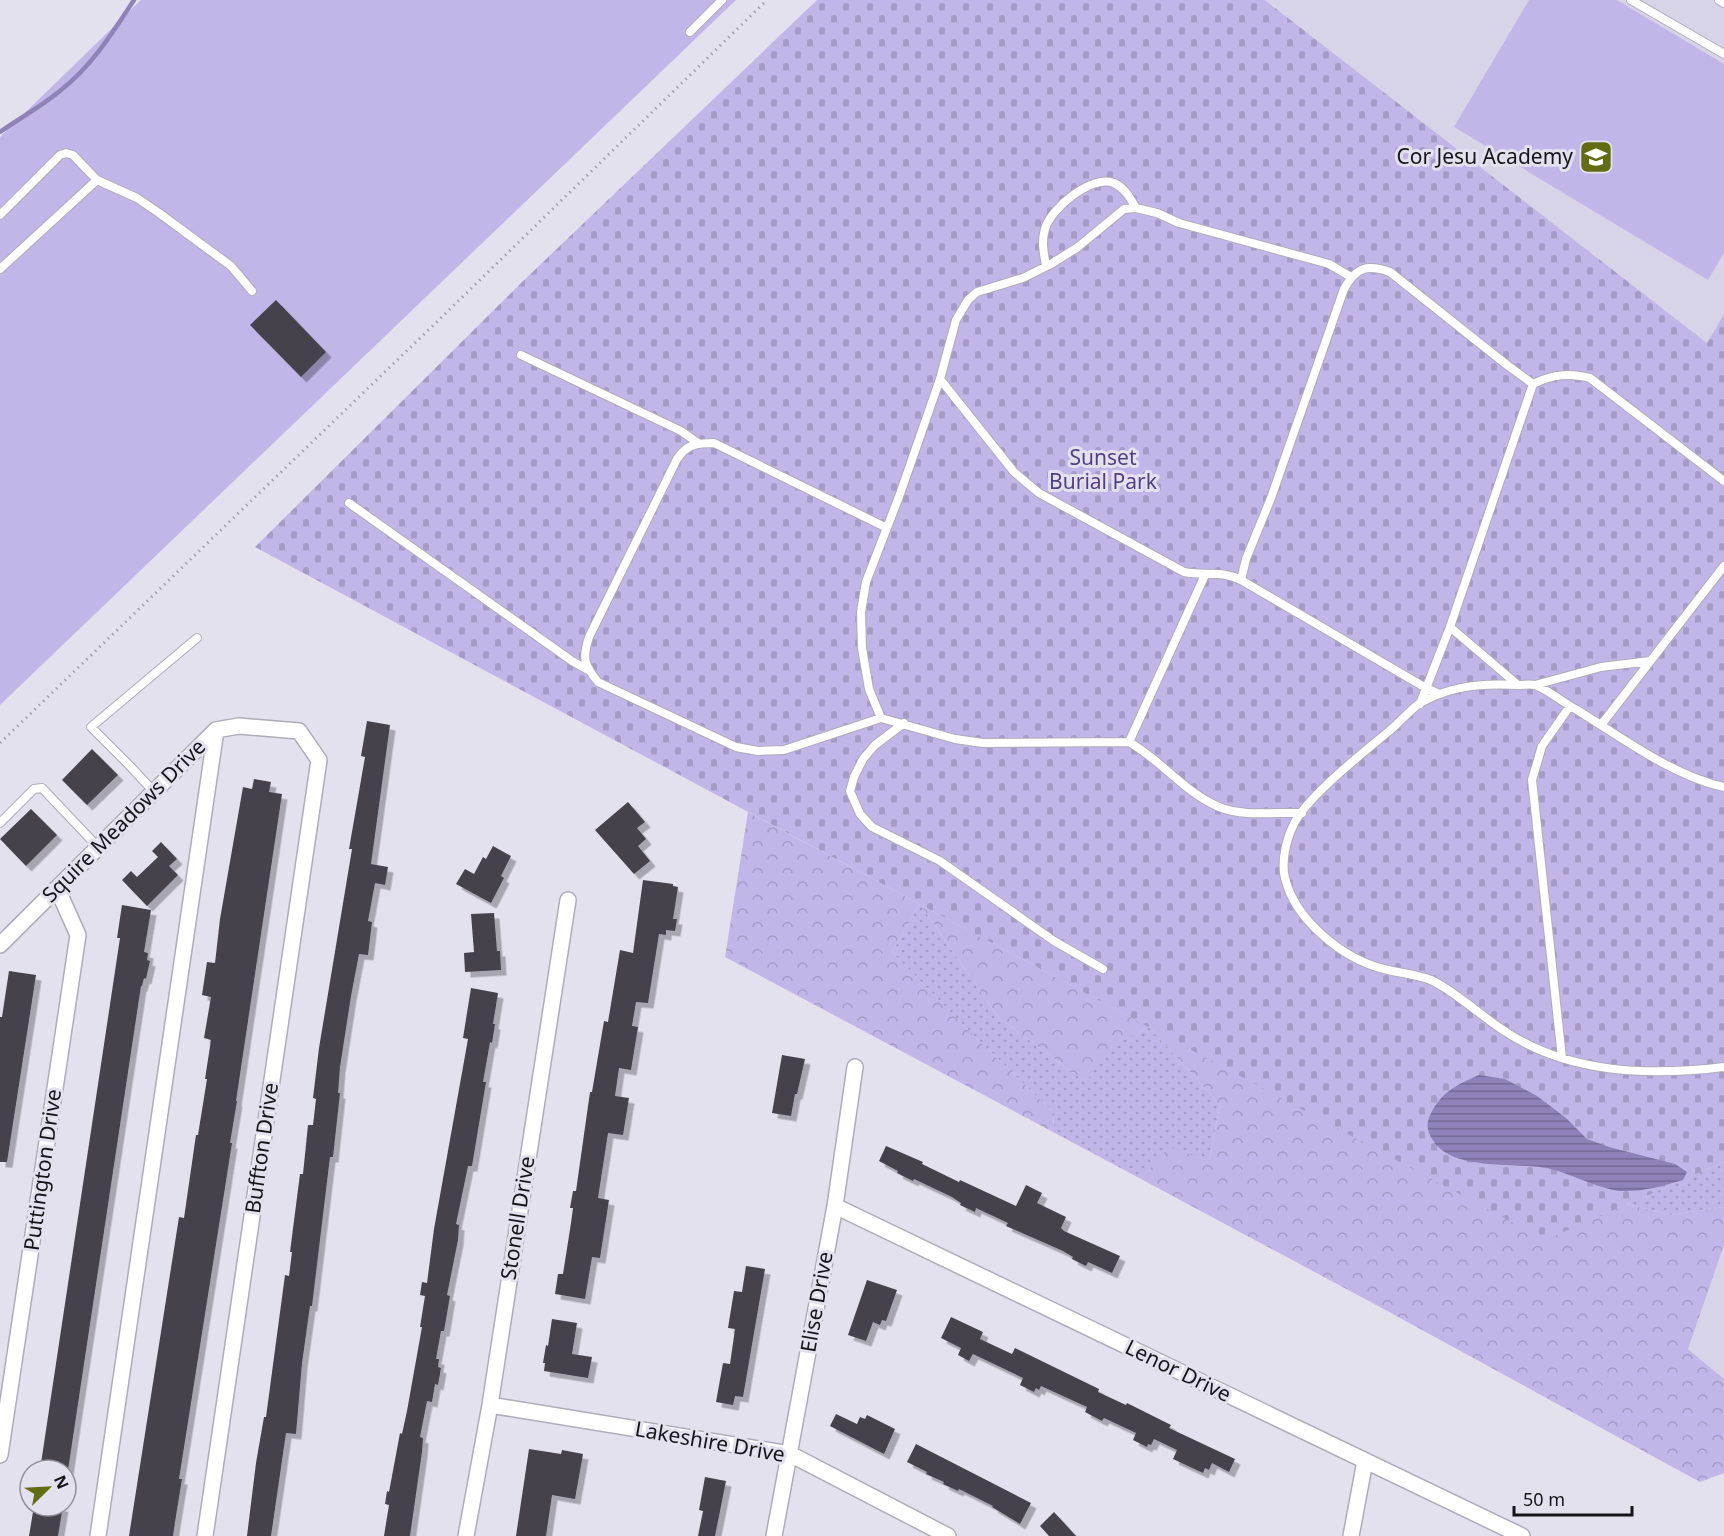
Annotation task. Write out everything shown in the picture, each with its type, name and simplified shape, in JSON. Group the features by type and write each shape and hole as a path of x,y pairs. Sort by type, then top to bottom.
{"street":[{"name":"Squire Meadows Drive","path":"0,945 216,730 239,726 299,731 319,760"},
{"path":"98,1536 216,730"},
{"name":"Buffton Drive","path":"205,1536 319,760"},
{"name":"Puttington Drive","path":"0,1455 78,934 57,888"},
{"name":"Stonell Drive","path":"466,1536 490,1405 568,900"},
{"name":"Elise Drive","path":"774,1536 835,1206 855,1067"},
{"name":"Lenor Drive","path":"835,1206 1522,1536"},
{"name":"Lakeshire Drive","path":"490,1405 790,1454 948,1536"},
{"path":"1351,1536 1365,1461"}],"lane":[{"path":"690,32 722,0"},
{"path":"1631,0 1724,54"},
{"path":"1719,0 1724,3"},
{"path":"0,215 60,155 66,153 73,155 97,180 137,198 231,266 252,291"},
{"path":"0,269 97,180"},
{"path":"1046,266 1042,244 1045,228 1051,216 1063,202 1102,181 1113,183 1125,190 1136,208"},
{"path":"880,718 869,689 862,648 861,612 866,582 940,380 956,320 968,300 977,292 1023,278 1046,266 1078,247 1124,209 1136,208 1156,213 1179,223 1329,264 1351,277"},
{"path":"1241,580 1246,559 1271,498 1344,289 1351,277 1364,268 1375,267 1390,272 1533,384"},
{"path":"521,355 681,431 698,442"},
{"path":"1420,704 1450,627 1533,384 1548,376 1571,374 1590,378 1724,481"},
{"path":"940,380 1014,472 1039,492 1184,572 1204,575 1229,574 1241,580 1439,694"},
{"path":"588,670 584,654 590,637 677,459 685,448 698,442 714,442 887,528"},
{"path":"350,503 572,661 588,670 598,682 736,747 758,752 784,750 880,718 904,723 935,735 983,743 1129,741 1201,797 1220,808 1240,812 1302,813"},
{"path":"1600,725 1724,566"},
{"path":"1129,741 1204,575"},
{"path":"1450,627 1518,685"},
{"path":"154,792 91,728 197,638"},
{"path":"1650,661 1601,668 1535,685 1492,684 1466,687 1439,694 1420,704 1340,774 1293,824 1286,850 1285,877 1293,898 1305,916 1323,936 1344,953 1366,964 1418,975 1434,981 1507,1033 1538,1050 1610,1069 1656,1072 1724,1067"},
{"path":"1535,685 1689,775 1724,787"},
{"path":"1562,1058 1532,780 1542,746 1570,706"},
{"path":"904,723 875,745 863,759 854,777 850,791 860,814 872,826 940,861 1054,941 1103,969"},
{"path":"0,823 34,789 42,788 98,847"}],"path":[{"path":"0,743 767,0"}],"shaded area":[{"name":"Cor Jesu Academy","path":"1265,0 1724,0 1724,314 1707,343"},
{"path":"1479,1075 1505,1079 1537,1096 1566,1118 1587,1139 1675,1164 1687,1172 1683,1180 1645,1190 1621,1191 1605,1188 1551,1169 1486,1164 1454,1157 1441,1150 1432,1139 1429,1134 1428,1121 1433,1109 1443,1096 1456,1086"},
{"path":"1724,1245 1724,1379 1688,1349"}],"green space":[{"path":"141,0 736,0 0,705 0,137"},
{"name":"Sunset Burial Park","path":"817,0 1265,0 1707,343 1724,314 1724,1162 1545,1240 255,547 519,285"},
{"path":"1529,0 1617,0 1724,64 1724,253 1708,280 1454,127"},
{"path":"748,812 920,904 892,952 1054,1113 1053,1132 725,957"},
{"path":"920,904 998,1017 1086,1082 1109,1046 1149,1027 1220,1105 1209,1161 1169,1148 1141,1179 1053,1132 1054,1113 892,952"},
{"path":"920,904 1149,1027 1110,1046 1086,1082 998,1017"},
{"path":"1149,1027 1627,1204 1670,1215 1724,1207 1724,1245 1688,1349 1724,1379 1724,1473 1700,1482 1141,1179 1169,1147 1209,1161 1220,1105"},
{"path":"1724,1162 1724,1207 1670,1215 1627,1204"}],"building":[{"path":"276,300 326,352 301,377 250,325"},
{"path":"367,721 390,725 371,864 388,867 385,885 375,883 368,921 372,922 368,955 359,954 351,996 340,1067 338,1093 340,1093 333,1157 330,1157 312,1306 310,1306 302,1363 296,1434 286,1433 271,1536 247,1536 285,1275 289,1276 300,1174 303,1174 308,1125 313,1125 316,1099 313,1098 319,1048 352,849 349,849 365,757 361,756"},
{"path":"92,749 118,775 87,805 62,780"},
{"path":"254,779 271,782 269,792 282,794 230,1143 232,1143 179,1479 182,1479 173,1536 129,1536 179,1217 184,1218 207,1079 205,1079 211,1040 204,1038 211,997 202,995 207,962 215,963 220,919 243,787 252,789"},
{"path":"628,802 645,822 637,828 646,839 638,846 650,861 634,874 595,830"},
{"path":"31,809 57,835 26,866 0,839"},
{"path":"161,842 177,859 169,866 178,875 147,906 122,880 131,871 137,877 158,857 152,851"},
{"path":"493,846 511,856 501,876 504,878 491,903 456,884 465,869 474,874 483,857 486,859"},
{"path":"643,880 673,884 678,887 673,919 677,919 675,931 666,930 666,935 659,934 648,1003 636,1002 632,1026 638,1027 631,1070 619,1068 615,1096 629,1098 623,1135 608,1133 598,1198 609,1200 600,1258 592,1257 585,1299 555,1294 558,1274 563,1274 573,1208 570,1208 573,1191 576,1191 590,1092 592,1092 604,1021 608,1022 620,950 633,953"},
{"path":"122,905 151,910 144,952 148,953 147,960 150,961 146,979 144,978 141,986 70,1458 42,1458 120,938 117,938"},
{"path":"494,913 501,970 465,972 464,953 474,952 471,914"},
{"path":"9,971 36,975 7,1162 0,1162 0,1017 2,1017"},
{"path":"471,988 498,993 472,1166 468,1166 456,1224 459,1225 458,1240 447,1295 450,1296 436,1359 439,1359 438,1367 441,1368 432,1402 427,1401 420,1437 423,1438 422,1452 410,1536 384,1536 389,1505 385,1504 387,1491 389,1492 400,1433 402,1434 407,1411 422,1327 420,1327 425,1296 420,1295 422,1282 427,1283 434,1229 468,1039 463,1038"},
{"path":"782,1055 805,1059 791,1116 772,1113"},
{"path":"886,1146 923,1162 922,1164 959,1182 960,1180 1016,1206 1026,1185 1042,1193 1037,1203 1066,1217 1061,1228 1064,1231 1120,1256 1112,1273 1088,1262 1086,1266 1063,1251 1006,1226 1008,1223 976,1208 975,1212 960,1205 961,1203 952,1197 897,1173 898,1171 879,1161"},
{"path":"746,1266 765,1269 743,1397 735,1396 733,1405 716,1402 723,1363 730,1364 735,1329 728,1328 734,1291 742,1292"},
{"path":"867,1280 897,1290 886,1321 882,1320 880,1325 873,1322 866,1341 848,1335"},
{"path":"951,1317 983,1332 980,1339 1012,1354 1015,1348 1099,1389 1098,1392 1126,1405 1127,1403 1171,1425 1169,1428 1235,1459 1229,1472 1212,1463 1209,1470 1205,1468 1203,1473 1173,1459 1177,1450 1154,1439 1147,1447 1133,1440 1136,1433 1104,1418 1102,1421 1085,1412 1087,1407 1041,1386 1034,1392 1020,1385 1023,1378 973,1354 969,1361 958,1355 961,1348 941,1338"},
{"path":"552,1319 577,1323 572,1354 592,1357 588,1378 544,1371 545,1363 543,1363"},
{"path":"836,1414 857,1424 860,1417 865,1419 867,1415 895,1429 884,1454 830,1426"},
{"path":"916,1444 1031,1503 1020,1524 993,1506 959,1489 958,1491 943,1484 944,1482 907,1462"},
{"path":"529,1449 561,1454 562,1450 583,1454 575,1499 552,1495 546,1536 516,1536"},
{"path":"705,1477 726,1481 715,1536 698,1536 703,1511 699,1510"},
{"path":"1054,1512 1076,1536 1049,1536 1040,1526"},
{"path":"32,1518 61,1518 58,1536 29,1536"}],"waterway":[{"path":"0,132 72,81 101,48 134,0"}],"place":[{"name":"Cor Jesu Academy","path":"1596,157"}]}
